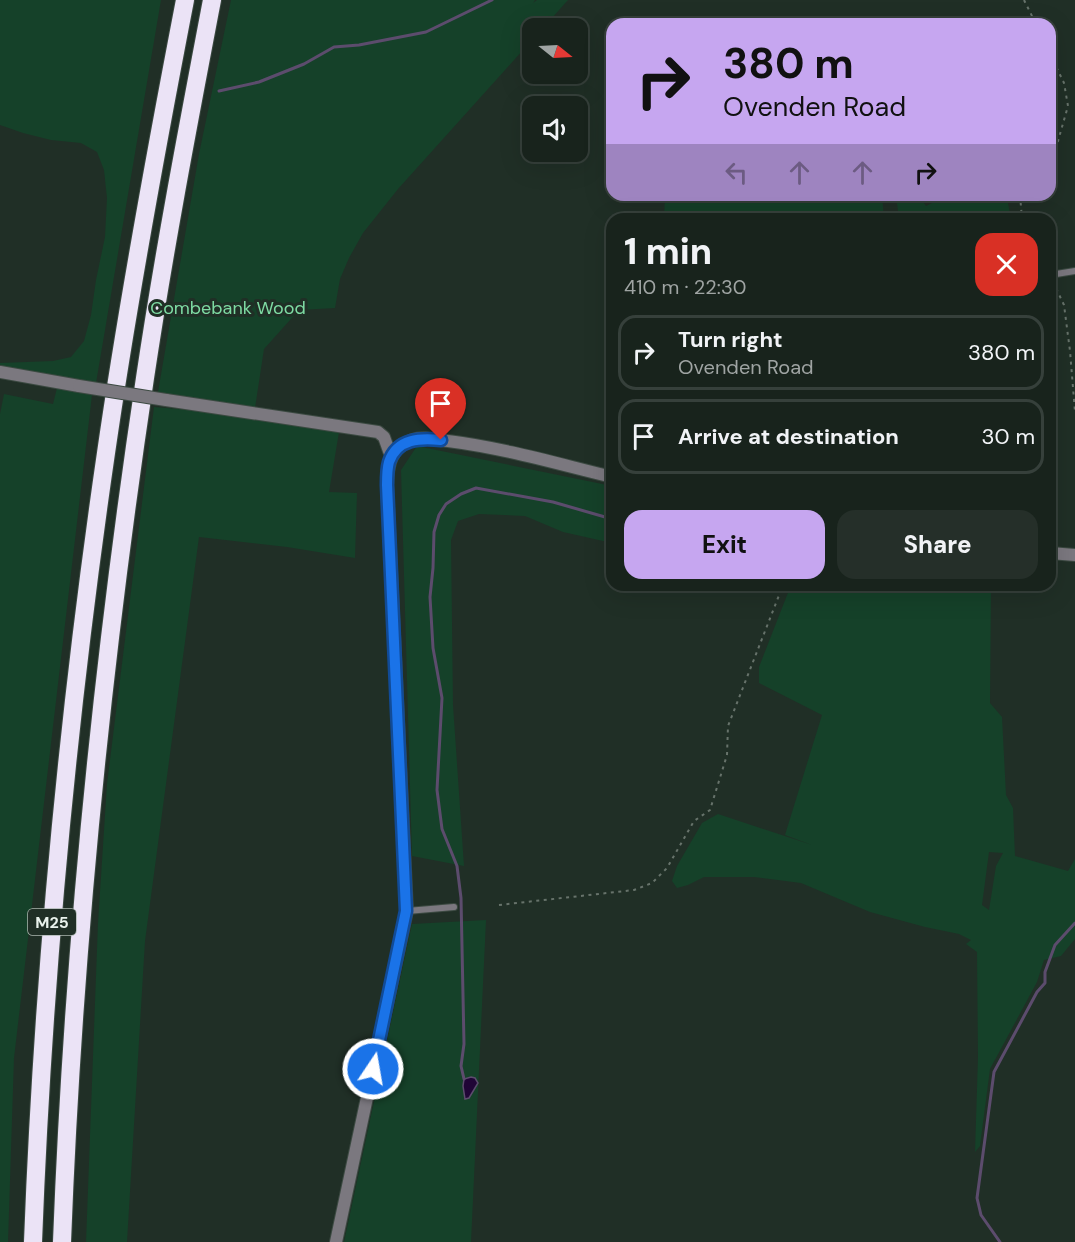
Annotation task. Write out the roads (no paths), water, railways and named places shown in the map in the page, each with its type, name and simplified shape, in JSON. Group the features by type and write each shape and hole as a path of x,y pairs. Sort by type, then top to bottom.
{"highway":[{"name":"M25","path":"33,1242 42,1055 54,903 86,603 106,454 132,290 185,0"},
{"name":"M25","path":"62,1242 78,955 112,612 145,376 212,0"}],"street":[{"path":"0,372 378,432 413,440 427,439 473,444 606,476"},
{"path":"378,432 384,437 393,455"},
{"path":"336,1242 406,911 387,485 389,462 393,455 400,446 413,440"},
{"path":"1056,553 1075,555"}],"lane":[{"path":"1056,275 1075,271"},
{"path":"406,911 454,907"}],"waterway":[{"path":"219,91 259,82 304,64 334,47 359,45 426,32 492,0"},
{"path":"464,1079 461,1066 464,1044 461,898 457,866 442,829 437,790 442,698 433,648 430,597 434,532 439,515 446,504 476,488 553,502 606,517"},
{"path":"1000,1242 981,1215 977,1198 994,1072 1037,992 1045,983 1045,972 1055,945 1075,923"}],"park label":[{"name":"Combebank Wood","path":"228,308"}]}
